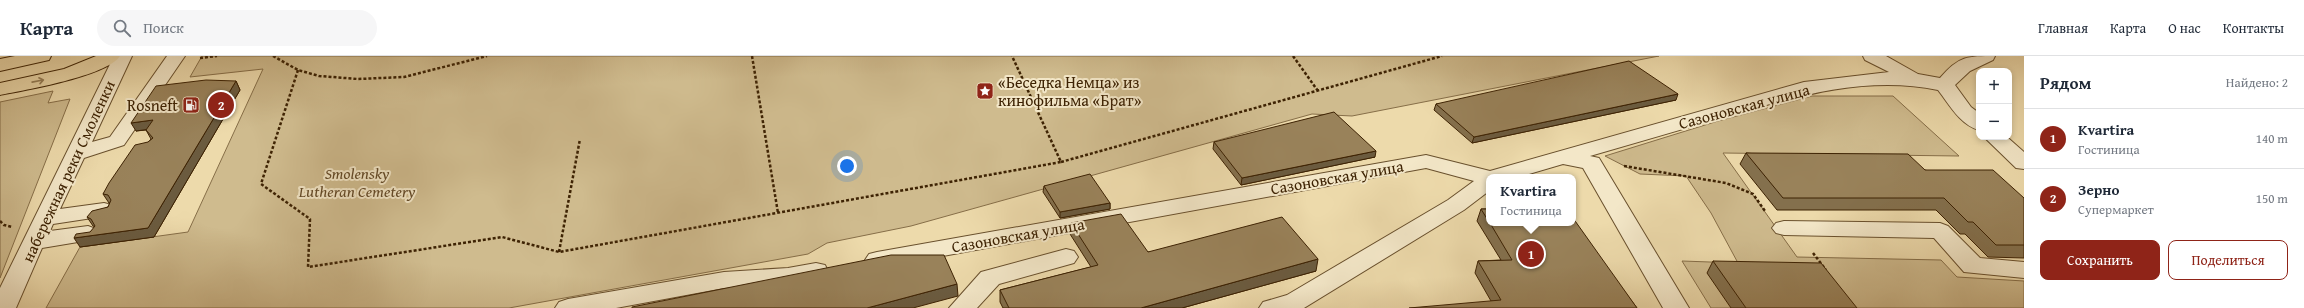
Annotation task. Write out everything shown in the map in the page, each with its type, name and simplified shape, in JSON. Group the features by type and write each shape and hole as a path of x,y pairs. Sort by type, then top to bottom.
{"main road":[{"path":"0,65 42,56"},
{"name":"набережная реки Смоленки","path":"0,89 56,77 87,68 111,56"}],"street":[{"name":"набережная реки Смоленки","path":"3,308 44,218 123,56"},
{"path":"75,154 134,139 163,89 176,56"},
{"path":"1872,56 1915,79"},
{"path":"1976,121 1964,110 1945,86 1957,70 1980,57"},
{"name":"Сазоновская улица","path":"1506,174 1804,88 1878,78 1915,79 1945,86"},
{"path":"1997,140 2024,163"},
{"path":"1560,158 1591,163 1676,308"},
{"name":"Сазоновская улица","path":"858,263 1426,161 1486,178"},
{"path":"1289,306 1456,204 1486,181"},
{"path":"44,218 104,210"},
{"path":"1784,228 1940,231 1973,266 2024,270"},
{"path":"34,241 88,234"},
{"path":"962,308 990,278 1066,257"},
{"path":"568,308 724,280 788,276 835,267"}],"path":[{"path":"201,58 217,56"},
{"path":"273,56 298,70 319,76 358,79 404,77 487,56"},
{"path":"752,56 778,213"},
{"path":"1012,56 1061,162"},
{"path":"1293,56 1318,90"},
{"path":"298,70 261,184 310,219 308,268 502,237 559,252 1061,162 1442,56"},
{"path":"559,252 580,138"},
{"path":"1591,163 1620,165 1726,183 1753,194 1768,215 1818,258 1830,276"}],"green space":[{"name":"Smolensky Lutheran Cemetery","path":"202,56 1659,56 1352,116 1312,114 911,226 827,243 808,254 509,308 46,308 80,247 188,232 263,69 190,77"},
{"path":"53,91 48,103 70,99 0,278 0,102"},
{"path":"1812,96 1893,96 1959,156 1723,153 1797,257 1941,260 1957,277 2024,281 2024,308 1711,308 1682,261 1738,263 1711,213 1686,176 1640,174 1605,156 1718,121"}],"building":[{"path":"1629,61 1678,94 1474,137 1436,104"},
{"path":"206,80 236,81 148,228 74,238 76,234 90,232 95,226 91,219 87,217 92,211 108,207 111,200 108,195 103,194 135,145 148,142 153,138 146,130 153,120 131,123 156,86"},
{"path":"1334,112 1376,151 1242,178 1214,142"},
{"path":"1746,153 1908,154 1925,170 1993,170 2024,198 2024,245 1996,245 1973,222 1968,222 1944,198 1783,198"},
{"path":"1090,174 1110,203 1060,212 1044,186"},
{"path":"1481,209 1486,209 1486,217"},
{"path":"1121,214 1148,252 1282,217 1318,259 1141,308 1009,308 1000,290 1098,265 1071,223"},
{"path":"1576,222 1637,308 1409,308 1501,300 1478,261 1512,260 1492,226 1576,226"},
{"path":"891,255 944,255 957,284 867,308 632,308 632,307"},
{"path":"1713,261 1821,263 1857,308 1746,308"}],"place":[{"name":"«Беседка Немца» из кинофильма «Брат»","path":"985,91"},
{"name":"Rosneft","path":"191,105"},
{"name":"Зерно","path":"221,105"},
{"name":"Kvartira","path":"1531,254"}]}
